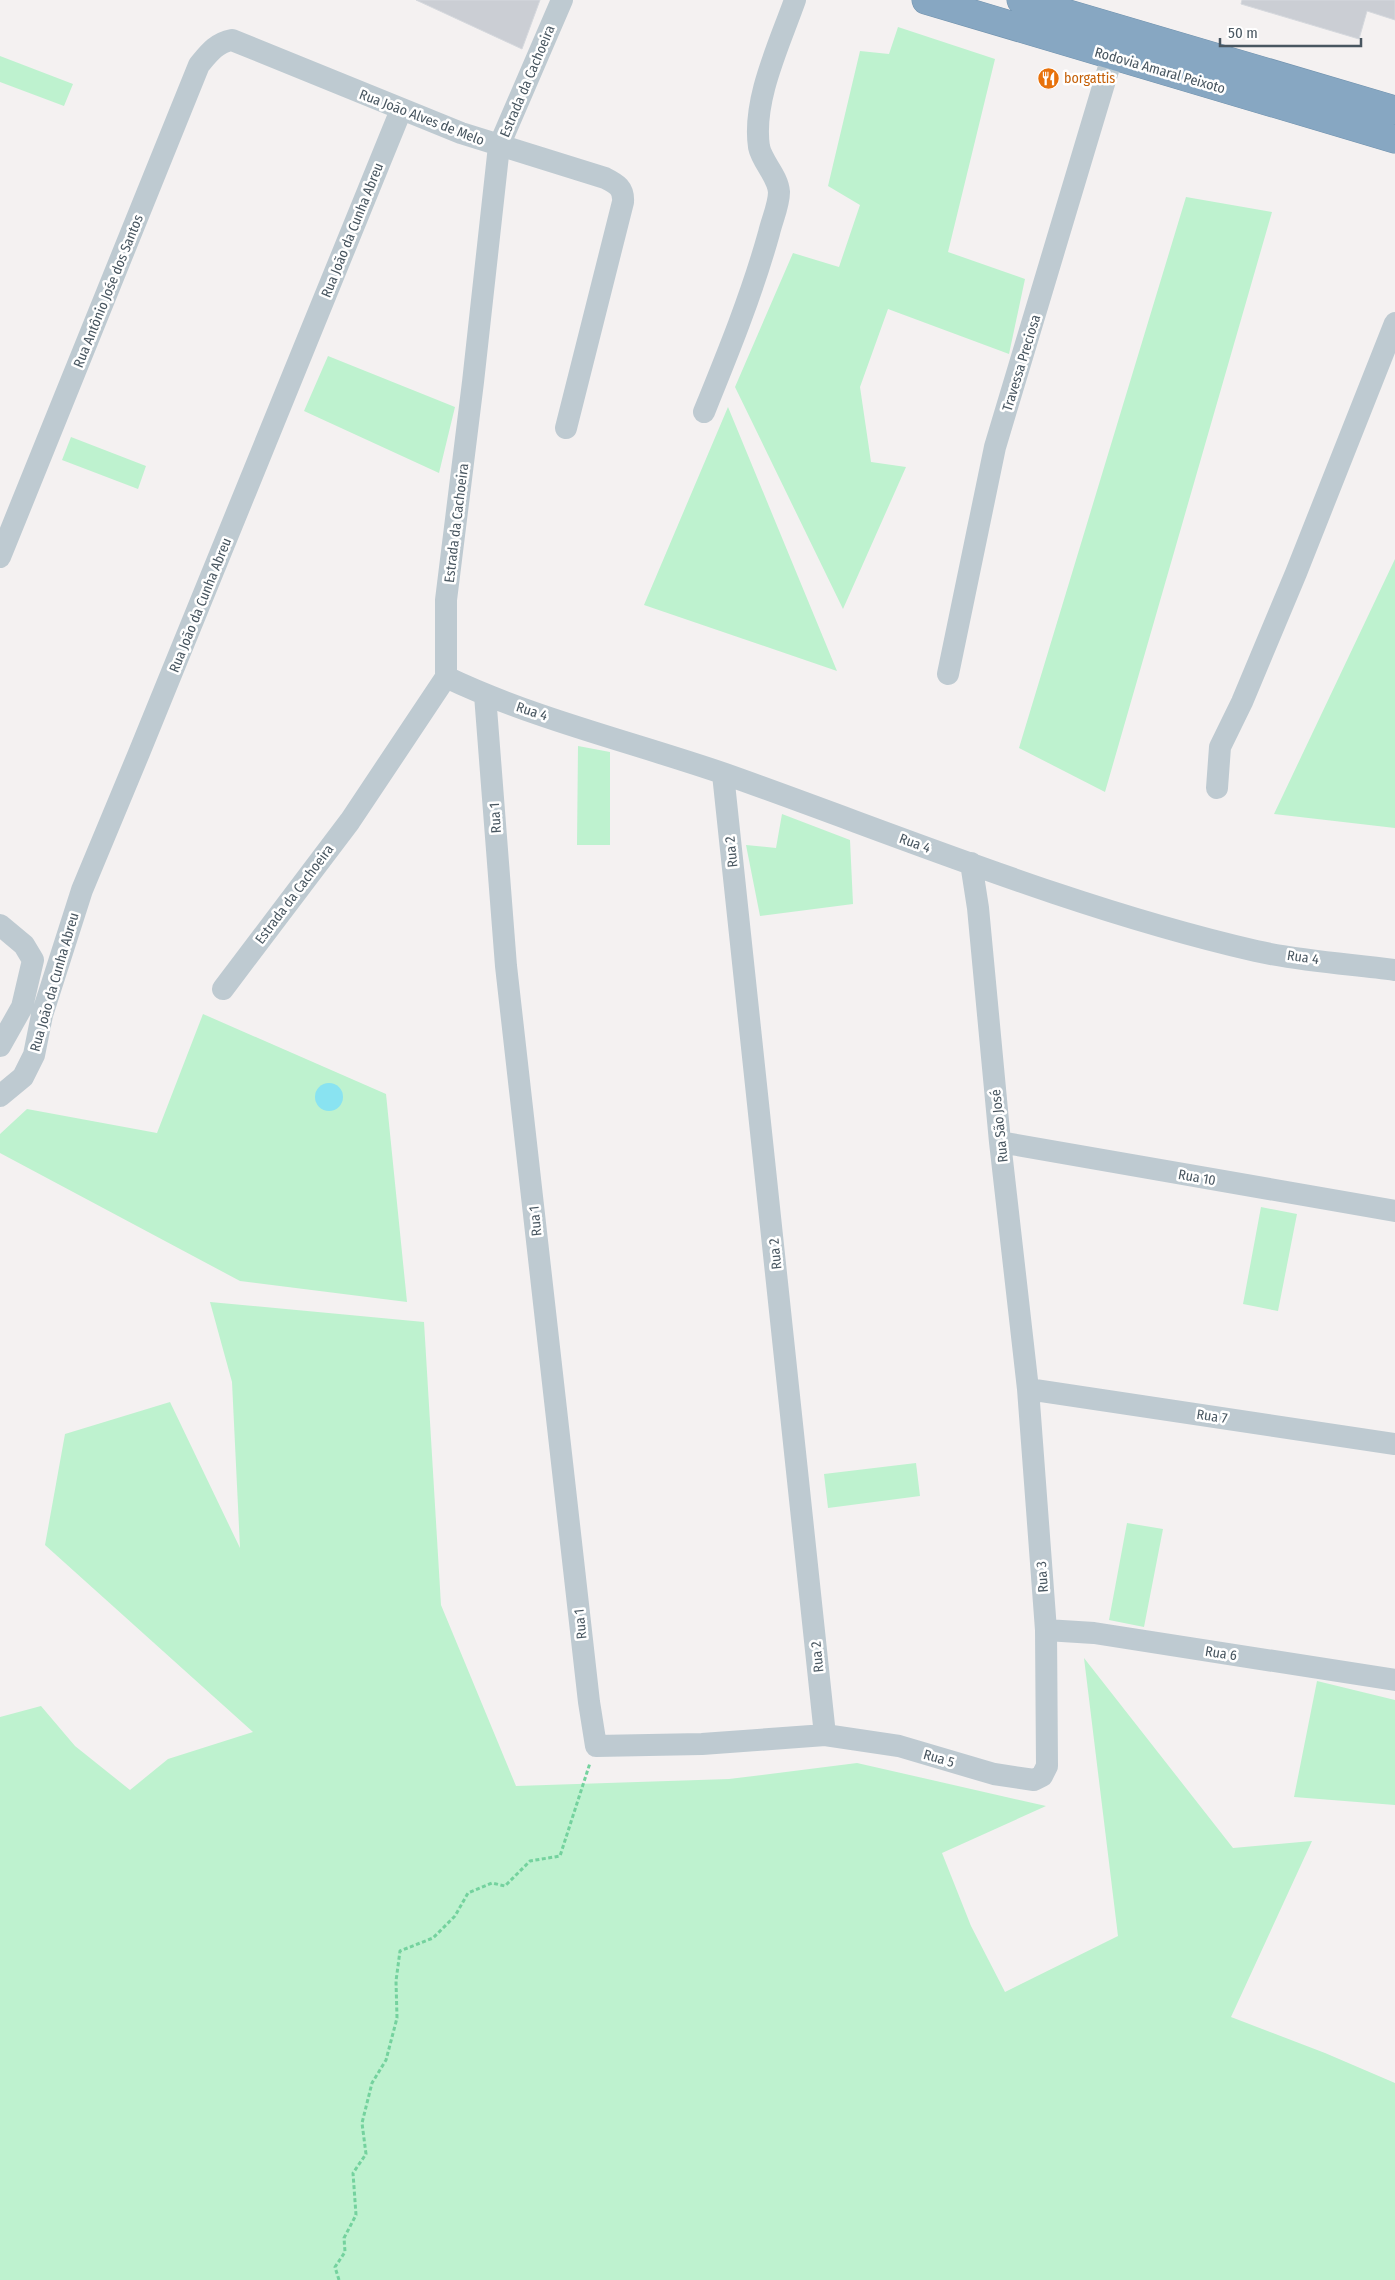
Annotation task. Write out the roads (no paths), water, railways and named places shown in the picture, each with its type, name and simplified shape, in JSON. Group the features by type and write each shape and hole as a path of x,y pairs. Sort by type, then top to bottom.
{"highway":[{"name":"Rodovia Amaral Peixoto","path":"926,0 1112,57 1395,139"},
{"name":"Rodovia Amaral Peixoto","path":"1021,0 1395,110"}],"street":[{"name":"Estrada da Cachoeira","path":"223,988 350,821 446,677 446,600 473,382 499,146 562,0"},
{"path":"704,412 729,350 764,249 777,204 779,191 760,149 759,112 771,68 796,0"},
{"name":"Rua João Alves de Melo","path":"232,40 401,110 499,146 605,178 618,185 624,193 621,210 566,428"},
{"name":"Rua Antônio Jośe dos Santos","path":"0,556 199,65 212,48 232,40"},
{"name":"Travessa Preciosa","path":"948,674 996,447 1112,57"},
{"name":"Rua João da Cunha Abreu","path":"0,1096 23,1077 34,1055 32,1011 140,753 401,110"},
{"path":"1217,788 1220,747 1242,702 1296,573 1395,323"},
{"name":"Rua 4","path":"446,677 485,696 723,774 971,864 1188,934 1260,952 1395,970"},
{"name":"Rua 1","path":"485,696 506,966 589,1702 596,1746 702,1744 825,1736"},
{"name":"Rua 2","path":"723,774 825,1736"},
{"name":"Rua São José","path":"971,864 978,908 1000,1142 1028,1389"},
{"path":"0,925 24,945 33,960 32,1011 0,1046"},
{"name":"Rua 10","path":"1000,1142 1395,1211"},
{"name":"Rua 7","path":"1028,1389 1395,1444"},
{"name":"Rua 3","path":"1028,1389 1046,1630 1047,1766"},
{"name":"Rua 6","path":"1046,1630 1094,1633 1395,1680"},
{"name":"Rua 5","path":"825,1736 899,1746 994,1774 1039,1778 1047,1766"}],"water":[{"path":"329,1083 339,1087 343,1097 339,1107 329,1111 319,1107 315,1097 319,1087"}],"place":[{"name":"borgattis","path":"1048,78"}]}
